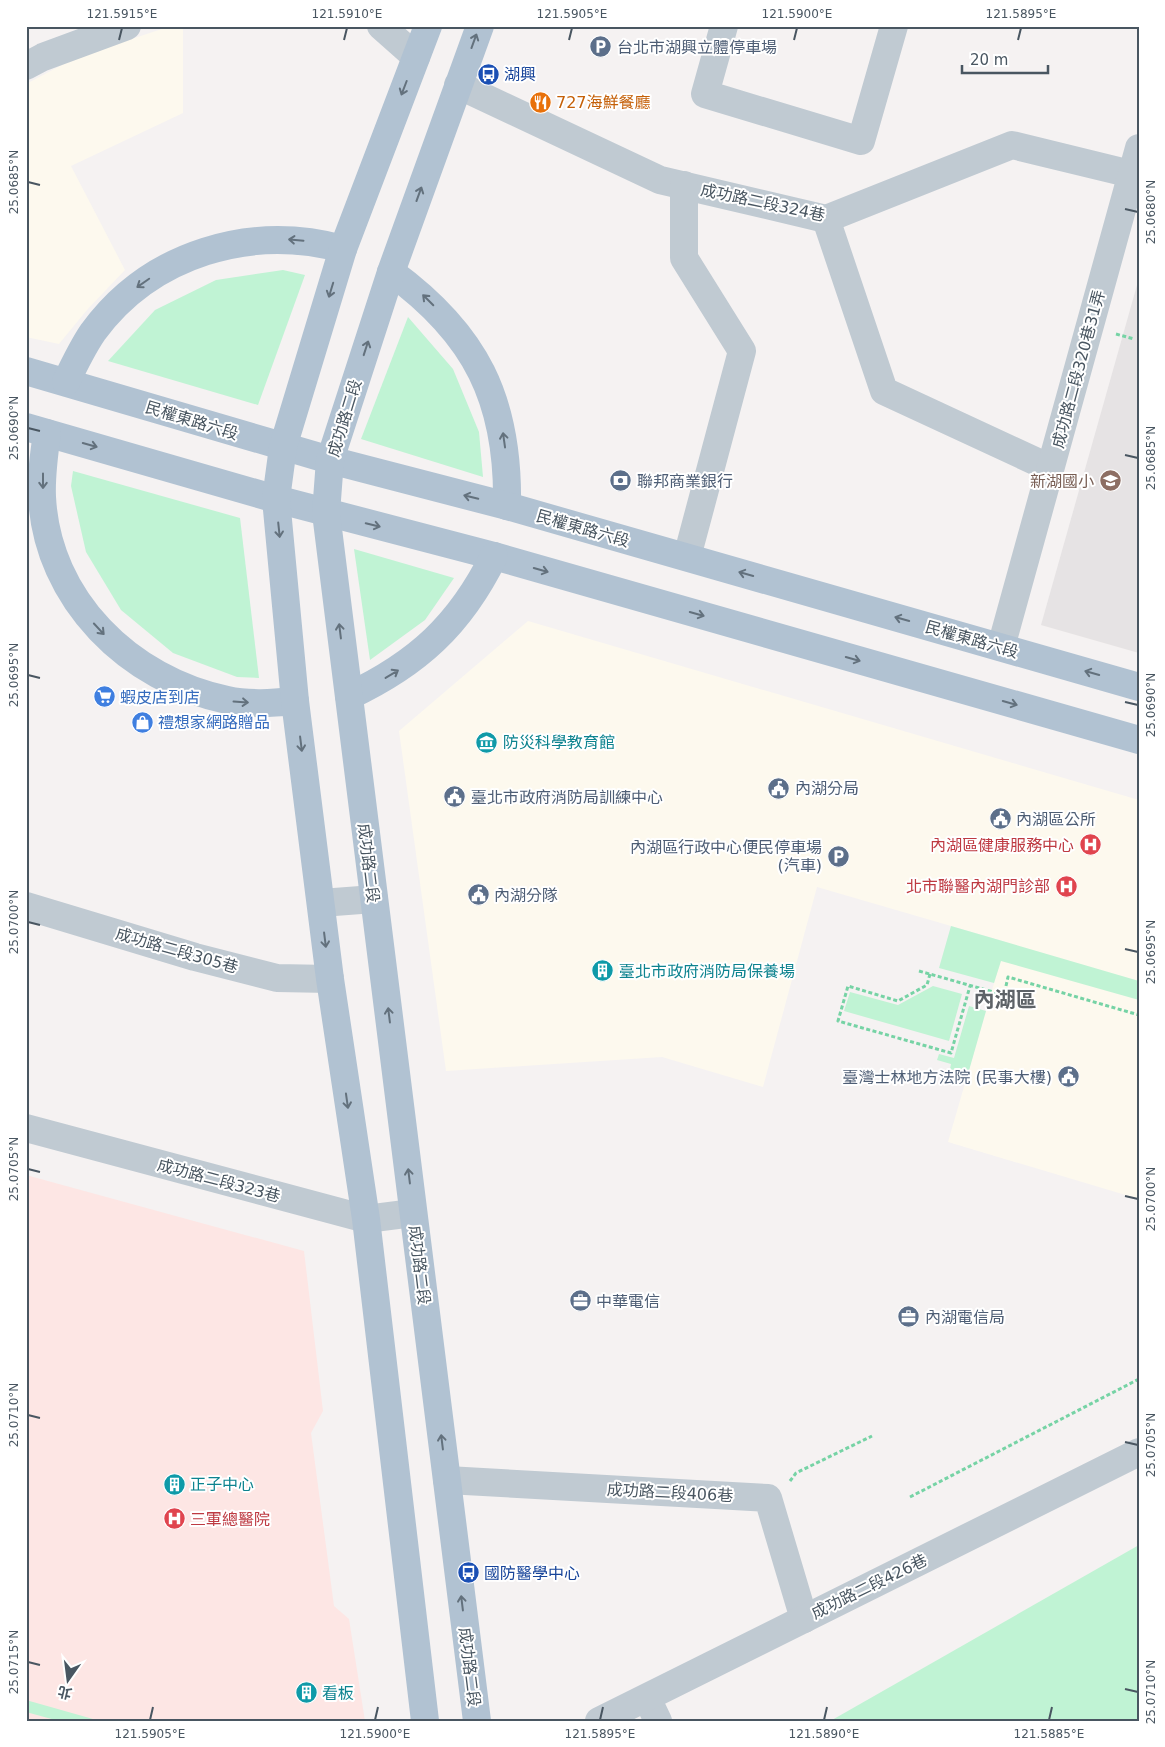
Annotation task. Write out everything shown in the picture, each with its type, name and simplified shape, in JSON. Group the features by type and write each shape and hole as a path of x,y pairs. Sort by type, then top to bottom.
{"main road":[{"path":"425,1721 366,1220 330,980 295,701 276,499 283,447 343,249 428,26"},
{"name":"成功路二段","path":"477,1721 326,513 330,460 391,272 480,26"},
{"path":"66,382 78,356 93,332 112,310 134,290 157,274 183,260 210,250 264,239 318,242 343,249"},
{"path":"391,272 422,295 450,323 473,355 490,390 502,428 508,467 507,506"},
{"name":"民權東路六段","path":"26,371 283,447 507,506 1139,686"},
{"path":"295,701 262,704 229,701 197,693 174,684 138,664 112,643 90,619 72,592 57,562 47,530 42,498 43,465 37,430 326,513 494,556 1139,740"},
{"path":"348,696 394,673 435,640 469,602 494,556"}],"street":[{"path":"26,66 43,57 127,26"},
{"path":"381,26 416,57"},
{"path":"724,26 704,94 861,140 894,26"},
{"name":"成功路二段324巷","path":"458,85 660,180 826,219 1012,145 1132,174"},
{"name":"成功路二段320巷31弄","path":"1001,647 1139,148"},
{"path":"684,185 684,258 742,351 687,557"},
{"path":"826,219 884,391 1050,468"},
{"path":"320,903 374,898"},
{"name":"成功路二段305巷","path":"26,906 195,957 277,978 330,980"},
{"name":"成功路二段323巷","path":"26,1128 366,1220 413,1213"},
{"name":"成功路二段426巷","path":"599,1721 653,1709 804,1619 1139,1452"},
{"name":"成功路二段406巷","path":"447,1480 768,1498"},
{"path":"768,1498 804,1619"}],"path":[{"path":"919,971 1004,995 1008,977 1139,1014"},
{"path":"930,974 927,985 898,1001 848,986 838,1021 951,1053 970,986"},
{"path":"910,1497 1139,1379"},
{"path":"768,1498 787,1485 796,1472 872,1436"}],"shaded area":[{"path":"171,26 183,26 183,113 71,166 125,270 87,310 59,344 26,337 26,84 77,57"},
{"name":"新湖國小","path":"1139,278 1139,653 1041,625"},
{"path":"528,621 1139,800 1139,1199 948,1142 1006,942 817,887 763,1087 662,1057 446,1071 399,731"},
{"name":"三軍總醫院","path":"26,1175 304,1251 323,1411 311,1433 334,1606 349,1619 365,1721 26,1721"}],"green space":[{"path":"283,270 305,275 258,405 108,361 155,310 216,280"},
{"path":"408,317 453,369 479,432 483,477 361,439"},
{"path":"73,471 240,518 259,678 237,677 173,653 121,610 86,552 71,486"},
{"path":"354,549 454,578 425,620 370,660"},
{"path":"951,926 1139,981 1139,1000 1001,961 994,983 939,968"},
{"path":"933,986 962,994 949,1041 844,1011 850,992 898,1005"},
{"path":"969,1006 986,1011 968,1074 950,1069 951,1064 937,1060 939,1054 954,1058"},
{"path":"1139,1545 1139,1721 832,1721 832,1720"},
{"path":"26,1700 100,1721 59,1721 26,1712"}],"place":[{"name":"台北市湖興立體停車場","path":"601,47"},
{"name":"湖興","path":"488,74"},
{"name":"727海鮮餐廳","path":"540,102"},
{"name":"聯邦商業銀行","path":"621,481"},
{"name":"新湖國小","path":"1110,481"},
{"name":"蝦皮店到店","path":"104,697"},
{"name":"禮想家網路贈品","path":"142,722"},
{"name":"防災科學教育館","path":"487,742"},
{"name":"內湖分局","path":"779,788"},
{"name":"臺北市政府消防局訓練中心","path":"455,797"},
{"name":"內湖區公所","path":"1000,819"},
{"name":"內湖區健康服務中心","path":"1090,845"},
{"name":"內湖區行政中心便民停車場 (汽車)","path":"838,856"},
{"name":"北市聯醫內湖門診部","path":"1066,886"},
{"name":"內湖分隊","path":"478,895"},
{"name":"臺北市政府消防局保養場","path":"603,971"},
{"name":"臺灣士林地方法院 (民事大樓)","path":"1068,1077"},
{"name":"中華電信","path":"580,1301"},
{"name":"內湖電信局","path":"909,1317"},
{"name":"正子中心","path":"174,1484"},
{"name":"三軍總醫院","path":"174,1519"},
{"name":"國防醫學中心","path":"468,1573"},
{"name":"看板","path":"306,1693"}],"district":[{"name":"內湖區","path":"1005,1000"}]}
